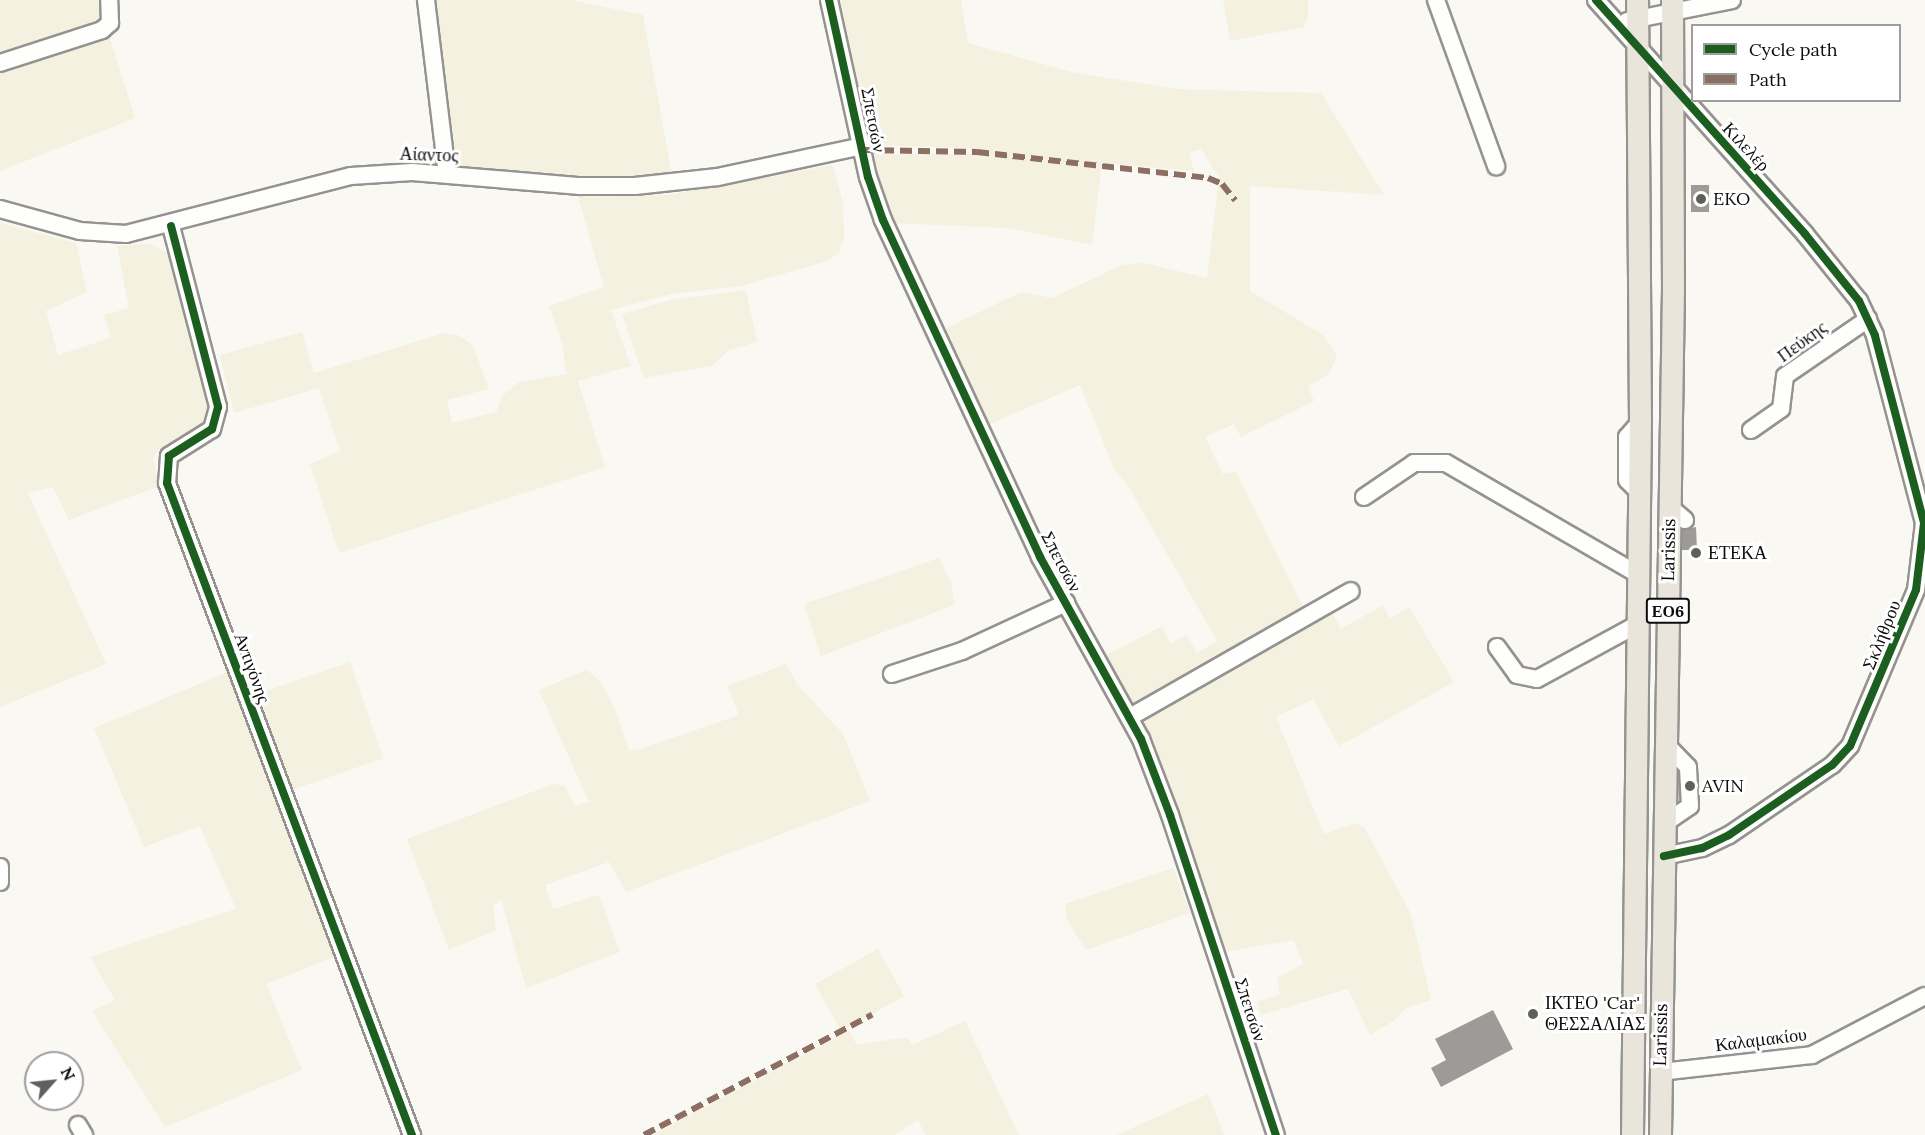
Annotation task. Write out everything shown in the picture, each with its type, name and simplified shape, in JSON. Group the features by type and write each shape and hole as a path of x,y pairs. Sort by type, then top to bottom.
{"main road":[{"name":"Larissis","path":"1660,1135 1666,744 1677,514 1672,6"},
{"name":"Larissis","path":"1631,14 1638,46 1640,422 1632,1135"}],"street":[{"path":"0,63 102,30 110,24 108,0"},
{"path":"426,0 447,174"},
{"name":"Σπετσών","path":"829,0 872,188 891,241 963,401 1066,603 1131,717 1170,815 1276,1135"},
{"path":"1436,0 1496,166"},
{"path":"1596,0 1631,14 1672,6 1732,0"},
{"path":"1613,0 1631,14"},
{"name":"Κιλελέρ","path":"1638,46 1671,87 1812,242 1868,319"},
{"name":"Αίαντος","path":"0,210 104,234 171,226 351,176 447,174 580,186 635,186 718,177 863,146"},
{"name":"Αντιγόνης","path":"171,226 218,407 212,429 169,456 167,483 412,1135"},
{"name":"Πεύκης","path":"1751,430 1781,409 1785,376 1868,319"},
{"name":"Σκλήθρου","path":"1664,855 1702,848 1729,835 1843,754 1855,738 1920,596 1924,523 1868,319"},
{"path":"1364,497 1414,463 1446,464 1639,575"},
{"path":"1131,717 1351,591"},
{"path":"892,674 962,651 1066,603"},
{"path":"1497,647 1517,675 1536,679 1638,624"},
{"path":"0,867 0,882"},
{"name":"Καλαμακίου","path":"1661,1072 1812,1054 1925,996"}],"shaded area":[{"path":"0,0 98,0 135,118 0,171"},
{"path":"432,0 571,0 643,15 672,176 615,179 454,166"},
{"path":"837,0 961,0 968,43 1071,72 1176,89 1321,93 1384,195 1250,186 1250,291 1323,335 1337,356 1329,374 1308,386 1314,401 1241,437 1234,424 1205,437 1223,474 1236,472 1309,619 1329,608 1341,629 1383,605 1390,619 1409,607 1454,682 1339,746 1313,699 1276,717 1324,834 1355,823 1364,827 1411,914 1431,1000 1406,1008 1395,1020 1370,1035 1348,989 1261,1015 1257,1002 1280,994 1277,978 1303,964 1294,940 1219,953 1131,711 1101,658 1162,626 1170,643 1187,635 1197,653 1217,641 1128,486 1114,469 1080,385 981,428 938,332 1021,292 1052,298 1122,265 1144,263 1207,278 1219,177 1201,149 1189,153 1194,171 1102,163 1092,245 1008,228 888,223 867,154 971,154 971,148 866,145"},
{"path":"1223,0 1308,0 1308,15 1304,27 1230,41"},
{"path":"833,165 843,204 844,237 839,253 827,261 742,286 671,294 611,310 631,366 578,381 605,467 339,553 310,464 340,451 319,388 234,413 220,355 302,332 314,373 444,333 458,335 473,345 489,389 447,400 452,423 496,412 503,395 519,382 566,374 563,346 549,306 604,287 578,197 668,195"},
{"path":"0,223 76,243 87,292 46,311 58,355 111,338 104,315 129,308 117,246 149,243 168,253 210,409 200,430 158,450 153,458 159,486 69,520 53,487 28,493 106,664 0,707"},
{"path":"746,290 757,342 729,350 712,366 644,378 622,314 670,300"},
{"path":"939,558 951,582 954,605 821,656 804,604"},
{"path":"350,662 383,758 290,791 256,694"},
{"path":"786,664 797,684 843,734 870,801 626,892 609,862 545,885 553,909 599,895 620,952 526,988 501,899 493,906 496,930 449,950 407,839 553,784 565,786 575,806 589,802 539,690 587,670 599,680 613,704 629,750 637,750 739,715 727,686"},
{"path":"230,671 337,956 266,984 302,1070 165,1127 92,1011 115,1000 90,957 236,909 200,826 144,847 94,728"},
{"path":"1173,868 1190,913 1086,950 1067,920 1065,904"},
{"path":"878,949 904,996 841,1031 815,984"},
{"path":"965,1021 1019,1135 925,1135 918,1120 894,1135 652,1135 849,1031 857,1045 907,1037 912,1045"},
{"path":"1208,1094 1224,1135 1117,1135"}],"building":[{"path":"1691,185 1709,185 1709,212 1691,212"},
{"path":"1696,527 1697,550 1682,550 1682,530"},
{"path":"1493,1010 1513,1049 1441,1087 1431,1068 1446,1060 1435,1039"}],"marked path":[{"path":"864,150 977,152 1208,178 1222,184 1235,200"},
{"path":"644,1135 872,1015"}],"cycle path":[{"path":"829,0 868,177 883,220 1040,557 1141,739 1170,815 1276,1135"},
{"path":"1596,0 1805,234 1859,301 1875,336 1924,523 1916,590 1850,746 1832,765 1729,835 1702,848 1664,856"},
{"path":"171,226 218,407 212,429 169,456 167,483 412,1135"}],"place":[{"name":"EKO","path":"1701,199"},
{"name":"ΕΤΕΚΑ","path":"1696,553"},
{"name":"AVIN","path":"1690,786"},
{"name":"ΙΚΤΕΟ 'Car' ΘΕΣΣΑΛΙΑΣ","path":"1533,1014"}]}
